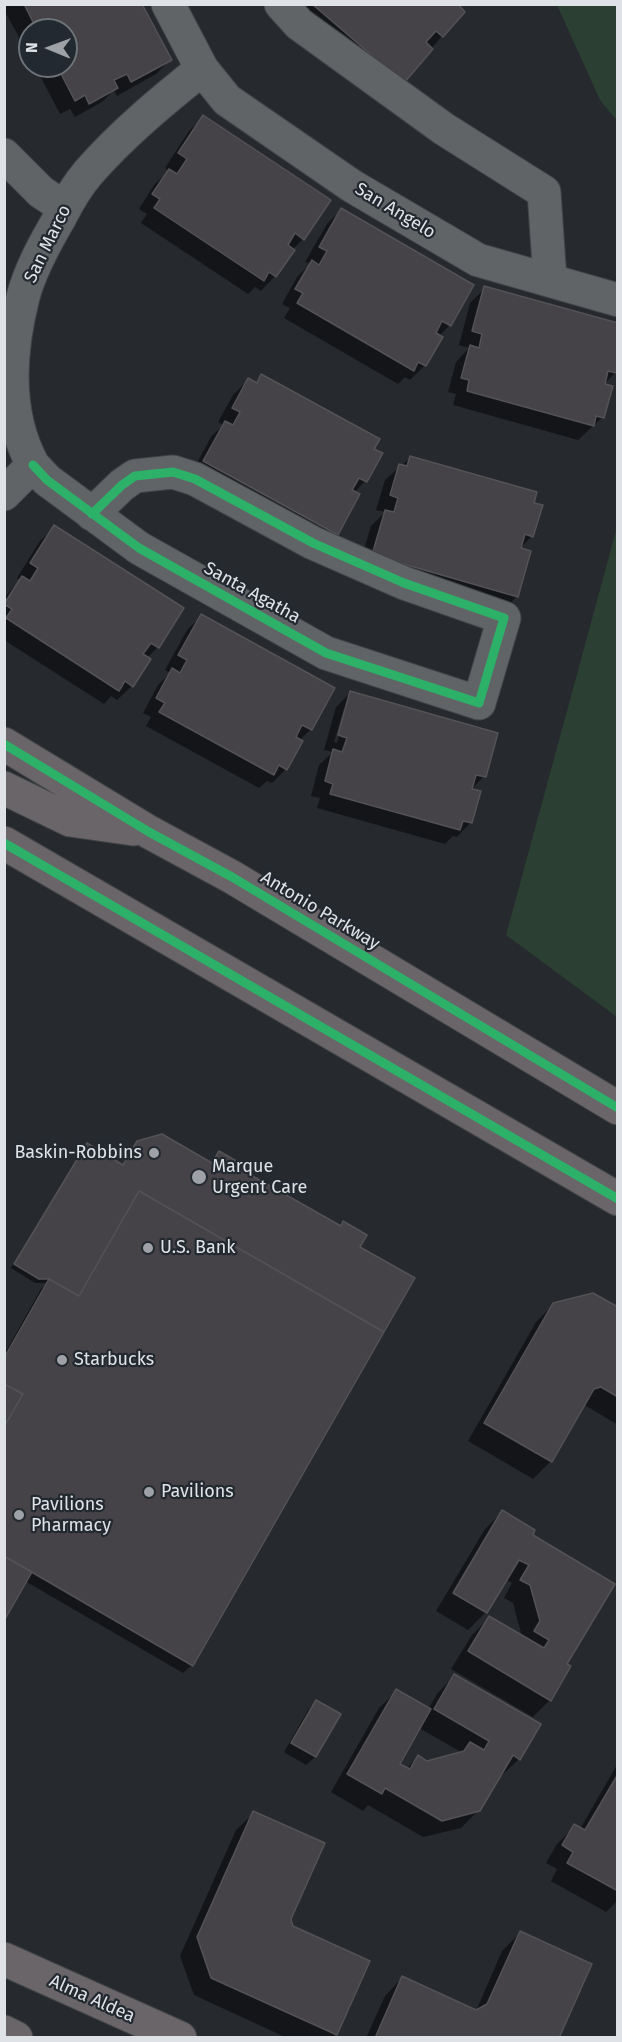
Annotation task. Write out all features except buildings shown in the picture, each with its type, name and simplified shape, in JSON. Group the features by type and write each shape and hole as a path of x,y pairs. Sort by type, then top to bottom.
{"main road":[{"name":"Antonio Parkway","path":"4,744 149,832 232,877 618,1108"},
{"path":"4,788 70,820 149,832"},
{"path":"4,843 618,1199"},
{"name":"Alma Aldea","path":"4,1959 180,2037"},
{"path":"4,2032 16,2037"}],"street":[{"name":"San Angelo","path":"168,4 202,69 227,100 352,186 478,260 618,300"},
{"path":"281,4 299,24 444,129 544,192 549,280"},
{"name":"San Marco","path":"33,465 22,446 16,424 11,364 23,296 41,250 64,208 87,175 127,132 202,69"},
{"path":"4,155 41,192 64,208"},
{"path":"4,494 33,465"},
{"name":"Santa Agatha","path":"33,465 47,480 92,514 139,548 326,653 479,703 504,618 404,583 323,548 195,479 173,472 135,476 122,485 92,514"}],"green space":[{"path":"557,5 617,5 617,121 600,100"},
{"path":"617,527 618,1017 506,935"}],"cycle path":[{"path":"33,465 47,480 139,548 326,653 479,703 504,618 404,583 313,543 195,479 173,472 135,476 122,485 92,514"},
{"path":"4,744 149,832 232,877 618,1108"},
{"path":"4,843 618,1199"}],"place":[{"name":"Baskin-Robbins","path":"154,1153"},
{"name":"Marque Urgent Care","path":"199,1177"},
{"name":"U.S. Bank","path":"148,1248"},
{"name":"Starbucks","path":"62,1360"},
{"name":"Pavilions","path":"149,1492"},
{"name":"Pavilions Pharmacy","path":"19,1515"}]}
